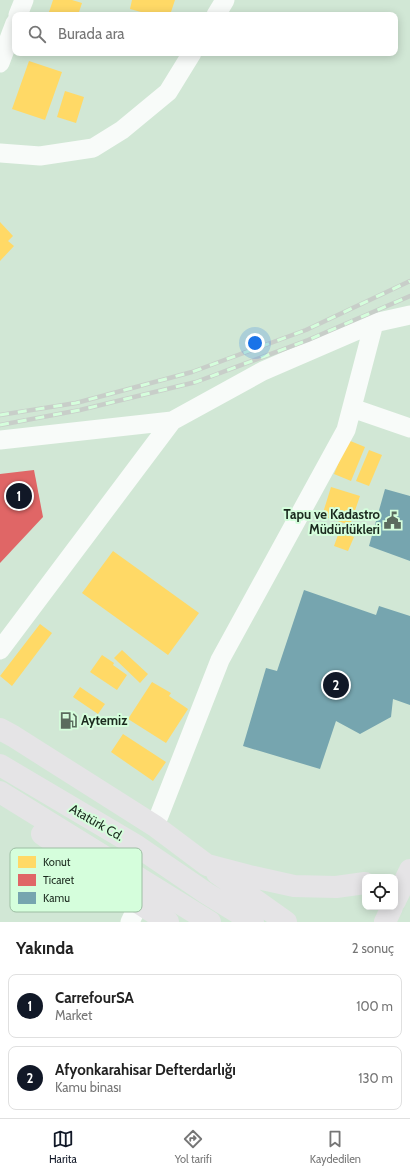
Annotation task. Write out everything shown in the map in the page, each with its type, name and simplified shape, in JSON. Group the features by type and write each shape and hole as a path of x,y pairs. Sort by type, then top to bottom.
{"main road":[{"path":"0,729 155,826 286,922"},
{"name":"Atatürk Cd.","path":"0,765 140,848"},
{"name":"Atatürk Cd.","path":"0,792 90,848"},
{"path":"0,804 54,848"},
{"name":"Atatürk Cd.","path":"142,849 206,893 253,922"},
{"path":"207,865 294,886 336,887 362,883"},
{"path":"396,874 410,869"},
{"path":"398,895 410,869"},
{"name":"Atatürk Cd.","path":"142,880 210,922"},
{"path":"385,922 391,910"},
{"path":"134,913 168,922"}],"street":[{"path":"19,12 24,0"},
{"path":"218,12 225,0"},
{"path":"0,63 12,31"},
{"path":"0,153 40,156 93,148 122,130 168,92 190,56"},
{"path":"0,440 172,421 263,371 374,323 410,315"},
{"path":"155,826 220,660 346,430 374,323"},
{"path":"352,408 410,428"},
{"path":"0,650 172,421"}],"building: Konut":[{"path":"53,0 72,0 82,3 79,12 49,12"},
{"path":"132,0 175,0 171,12 141,12 130,9"},
{"path":"29,61 62,72 45,120 12,109"},
{"path":"65,91 84,97 76,123 57,117"},
{"path":"0,222 13,236 8,241 14,246 0,261"},
{"path":"348,440 365,447 351,481 334,474"},
{"path":"369,450 382,455 369,486 356,481"},
{"path":"331,487 360,496 350,525 322,516"},
{"path":"339,532 354,537 348,551 334,546"},
{"path":"113,551 199,613 168,655 82,593"},
{"path":"40,624 52,633 12,686 0,676"},
{"path":"122,650 148,674 140,683 114,658"},
{"path":"102,655 114,663 113,665 127,675 117,690 90,672"},
{"path":"152,682 171,693 169,696 188,709 166,743 128,719"},
{"path":"80,687 105,704 98,714 73,697"},
{"path":"123,734 166,762 153,781 111,752"}],"building: Ticaret":[{"path":"34,470 43,517 0,563 0,474"}],"building: Kamu":[{"name":"Tapu ve Kadastro Müdürlükleri","path":"385,489 410,496 410,561 369,546"},
{"path":"304,590 376,615 379,606 410,616 410,705 393,699 391,717 360,734 336,721 320,769 243,746 266,668 277,671"}],"railway":[{"path":"0,415 76,403 192,372 306,330 410,281"},
{"path":"0,425 80,410 196,382 308,340 410,296"}],"place":[{"name":"CarrefourSA","path":"19,496"},
{"name":"Tapu ve Kadastro Müdürlükleri","path":"393,521"},
{"name":"Afyonkarahisar Defterdarlığı","path":"336,685"},
{"name":"Aytemiz","path":"68,720"}]}
